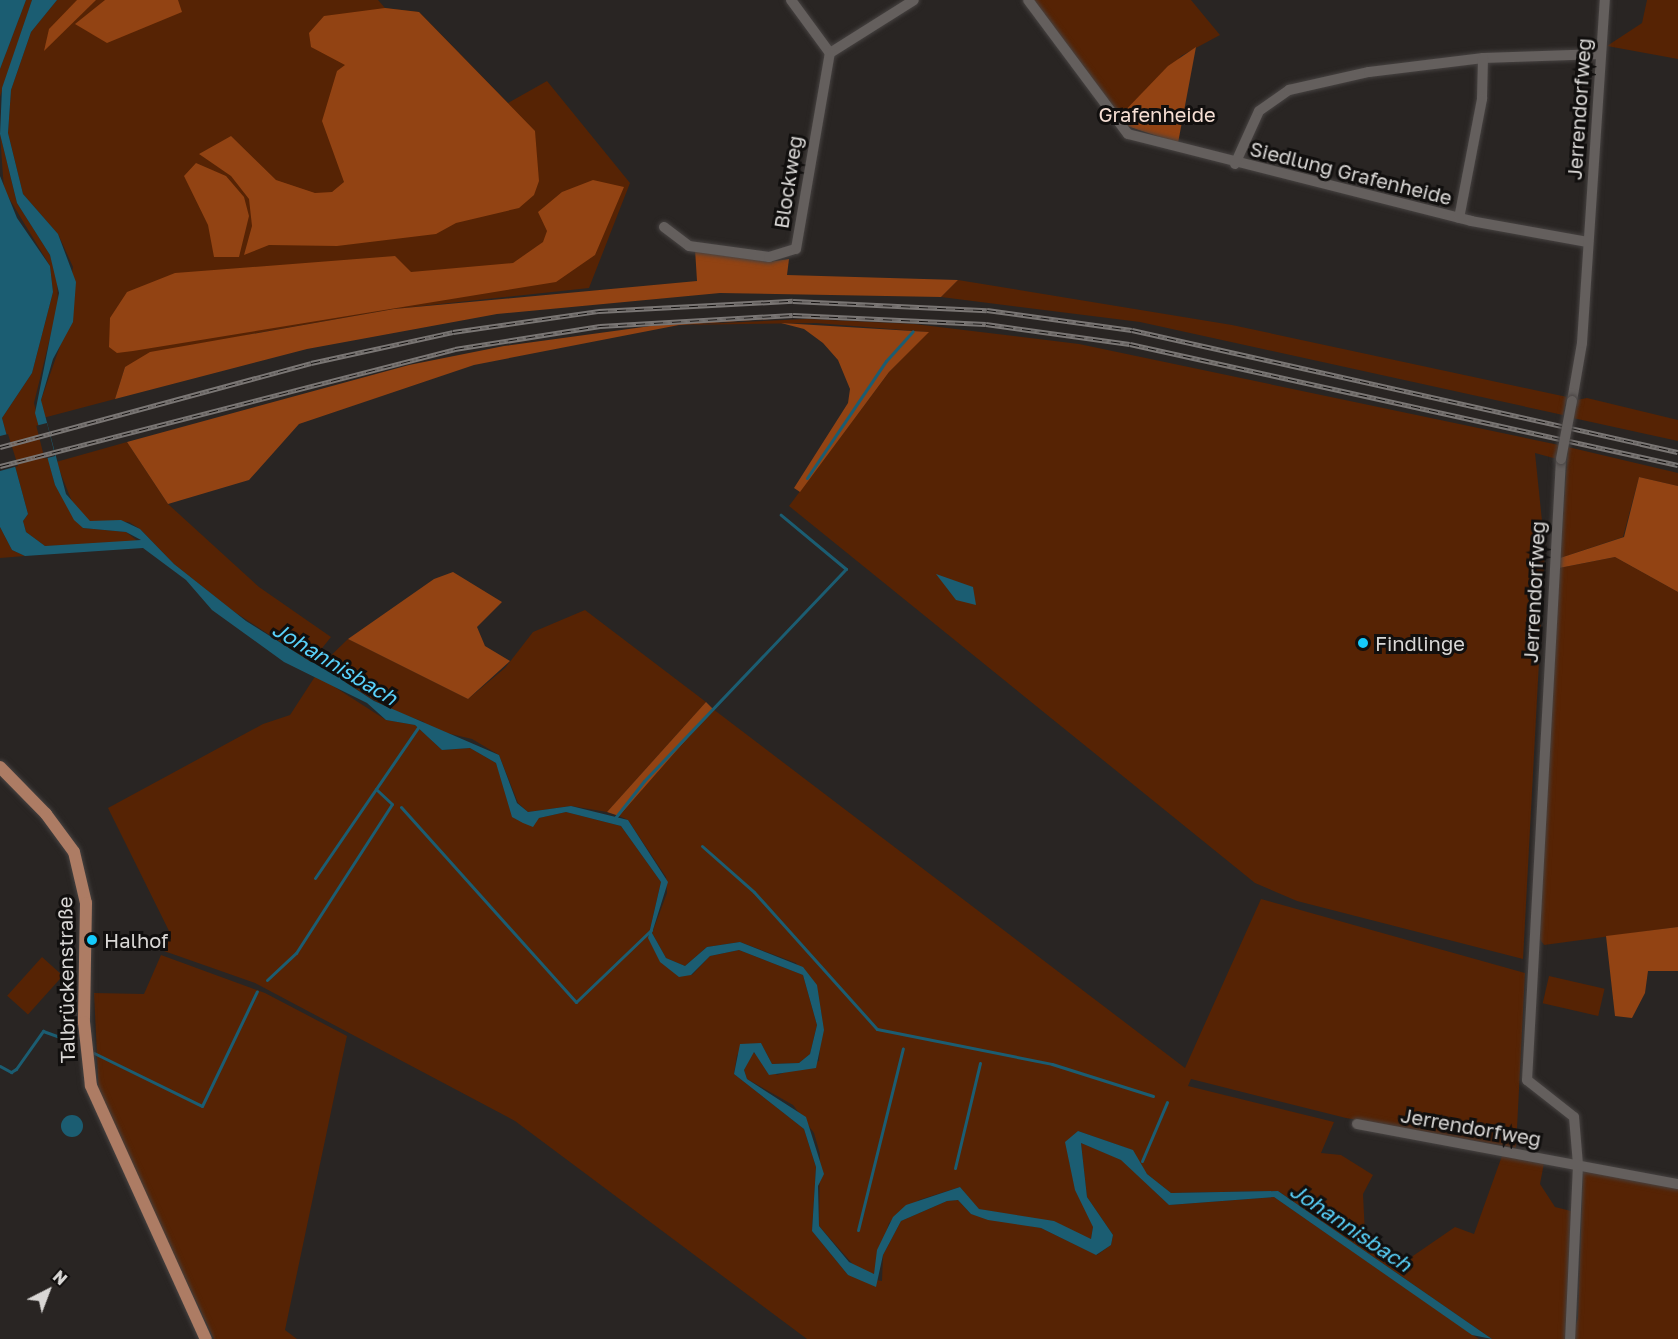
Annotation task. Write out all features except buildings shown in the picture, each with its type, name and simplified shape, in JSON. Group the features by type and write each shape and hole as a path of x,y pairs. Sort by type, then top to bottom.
{"main road":[{"name":"Talbrückenstraße","path":"0,767 46,814 74,852 86,903 85,1054 95,1103 206,1339"}],"street":[{"path":"791,0 830,53 914,0"},
{"name":"Siedlung Grafenheide","path":"1028,0 1128,134 1235,164 1459,218 1588,242"},
{"name":"Jerrendorfweg","path":"1570,1339 1578,1166 1574,1117 1527,1080 1561,459 1572,401 1588,242 1605,0"},
{"name":"Blockweg","path":"664,227 689,246 770,257 796,249 830,53"},
{"name":"Siedlung Grafenheide","path":"1235,164 1259,111 1289,90 1370,72 1483,58 1601,54"},
{"name":"Siedlung Grafenheide","path":"1459,218 1482,99 1483,58"},
{"name":"Jerrendorfweg","path":"1357,1124 1578,1166"},
{"path":"1578,1166 1678,1184"}],"shaded area":[{"path":"26,0 32,0 0,97 0,69"},
{"path":"57,0 378,0 385,8 419,12 508,103 547,81 630,183 589,288 394,309 251,334 125,367 115,399 43,418 41,400 60,346 73,267 58,234 23,194 8,133 11,90 31,32"},
{"path":"1033,0 1191,0 1220,35 1181,56 1127,126"},
{"path":"1647,0 1678,0 1678,59 1607,46 1642,23"},
{"path":"0,134 17,203 50,255 57,277 58,305 34,403 55,485 83,528 126,532 140,543 45,546 26,532 23,521 28,514 2,418 32,373 53,292 50,266 4,190"},
{"path":"958,280 1232,325 1567,397 1563,415 1140,322 941,297"},
{"path":"807,319 914,324 1079,344 1559,445 1557,459 1535,453 1545,550 1523,959 1297,901 1255,883 789,506 889,372 928,332 816,323 679,325"},
{"path":"1587,398 1678,420 1678,441 1573,418 1577,400"},
{"path":"127,442 168,504 259,587 331,637 311,662 233,611 174,564 140,529 129,522 90,521 75,509 56,462"},
{"path":"1568,447 1678,473 1678,486 1639,477 1623,537 1560,558"},
{"path":"0,527 12,550 25,556 0,558"},
{"path":"1615,557 1678,592 1678,927 1544,945 1539,938 1559,568"},
{"path":"585,610 706,702 607,812 571,806 528,812 518,803 499,755 472,739 425,728 424,722 389,709 345,682 332,665 320,666 348,639 468,699 505,668 533,632"},
{"path":"316,675 386,720 415,725 442,750 470,748 496,763 514,808 539,818 566,812 621,826 661,882 648,938 670,965 692,975 710,956 739,950 803,975 817,1025 810,1054 799,1063 772,1064 761,1043 737,1055 734,1074 804,1129 816,1167 812,1231 848,1275 882,1281 883,1255 901,1221 947,1201 958,1200 971,1214 1041,1228 1097,1255 1111,1245 1113,1235 1087,1197 1081,1143 1121,1159 1169,1205 1274,1197 1479,1339 807,1339 515,1121 255,983 164,951 170,933 108,808 263,724 290,715"},
{"path":"713,709 1185,1068 1261,899 1525,973 1516,1148 1346,1118 1191,1079 1188,1086 1334,1122 1321,1153 1341,1155 1373,1175 1363,1194 1365,1235 1407,1260 1455,1227 1474,1234 1503,1153 1544,1163 1540,1184 1555,1207 1571,1211 1565,1339 1492,1339 1278,1191 1171,1193 1147,1174 1129,1149 1078,1131 1069,1162 1093,1227 1091,1239 1042,1220 978,1209 960,1187 919,1200 889,1223 874,1274 858,1270 819,1226 820,1154 814,1133 793,1105 747,1079 744,1070 753,1052 777,1075 819,1061 822,1016 816,992 796,963 740,942 707,947 685,966 666,958 652,933 667,893 666,877 628,820 619,816"},
{"path":"161,955 265,993 347,1036 285,1330 297,1339 214,1339 99,1097 94,993 144,994"},
{"path":"42,957 63,976 28,1014 7,996"},
{"path":"1549,976 1605,989 1598,1016 1543,1003"},
{"path":"1583,1171 1678,1188 1678,1339 1572,1339 1578,1318"}],"green space":[{"path":"77,0 96,0 44,51 49,29"},
{"path":"105,0 178,0 182,12 107,43 75,24"},
{"path":"385,8 419,12 535,131 539,181 534,195 519,208 456,223 436,234 337,246 269,245 244,255 252,226 249,199 231,176 199,154 231,136 276,180 315,193 332,192 344,182 322,121 337,71 345,65 311,47 309,33 324,16"},
{"name":"Grafenheide","path":"1196,47 1178,143 1127,126 1118,118 1168,66"},
{"path":"196,163 226,176 244,197 249,216 239,257 214,257 208,225 184,176"},
{"path":"593,180 624,187 595,255 556,282 133,351 117,353 109,347 110,318 127,292 175,273 395,256 411,272 513,263 543,242 547,231 538,212 562,192"},
{"path":"695,249 768,262 789,259 787,275 958,280 941,297 720,293 497,314 307,349 115,399 125,367 150,352 394,309 697,281"},
{"path":"784,318 679,325 474,365 299,424 249,480 168,504 127,442 409,365 504,346 658,325"},
{"path":"781,323 929,332 889,372 800,492 794,488 848,403 850,389 838,360 823,343 804,329"},
{"path":"1639,477 1678,486 1678,592 1615,557 1559,568 1560,558 1624,537"},
{"path":"453,572 502,602 477,627 485,646 510,661 468,699 348,639 434,579"},
{"path":"706,702 713,709 619,816 607,812"},
{"path":"1678,927 1678,971 1648,971 1645,993 1632,1018 1615,1016 1606,936"}],"water":[{"path":"0,0 26,0 0,69"},
{"path":"32,0 57,0 31,32 11,90 8,133 23,194 58,234 76,282 73,322 53,359 41,400 66,494 90,521 121,520 140,529 174,564 246,621 311,662 339,670 345,682 374,701 499,755 517,803 528,812 571,806 628,820 668,882 652,933 666,958 685,966 707,947 740,942 803,967 817,985 824,1030 816,1068 769,1075 754,1052 744,1070 747,1079 806,1117 824,1174 818,1186 819,1226 849,1262 874,1274 877,1250 893,1217 906,1205 960,1187 979,1209 1054,1221 1091,1239 1093,1227 1075,1190 1065,1142 1078,1131 1133,1150 1147,1174 1171,1193 1278,1191 1492,1339 1472,1335 1274,1197 1169,1205 1121,1160 1081,1143 1087,1197 1113,1235 1111,1245 1096,1255 1041,1228 988,1220 971,1214 958,1200 947,1201 901,1221 883,1255 876,1287 848,1275 812,1231 816,1167 804,1129 734,1074 740,1044 761,1043 772,1064 799,1063 810,1054 817,1025 803,975 739,950 710,956 691,975 679,977 660,962 648,938 661,882 621,826 566,812 539,818 533,827 512,817 496,763 470,748 442,750 415,725 386,720 367,703 284,662 212,610 186,580 143,548 25,556 12,550 0,527 0,176 17,218 50,266 53,292 32,373 2,418 28,514 23,521 26,532 45,546 141,540 126,532 83,528 74,520 55,485 35,413 59,293 50,255 17,203 0,134 2,88"},
{"path":"936,574 973,587 976,605 956,600"},
{"path":"72,1115 82,1122 83,1126 76,1136 72,1137 62,1130 61,1126 68,1116"}],"pier":[{"path":"47,423 55,456 45,459 36,426"},
{"path":"8,434 18,466 0,471 0,436"}],"waterway":[{"path":"807,478 886,361 913,331"},
{"path":"615,818 644,781 846,569 781,515"},
{"path":"315,878 419,726"},
{"path":"267,980 296,953 392,804 376,789"},
{"path":"401,807 576,1002 651,930"},
{"path":"702,846 754,892 877,1029 1052,1064 1153,1096"},
{"path":"94,1053 202,1106 257,991"},
{"path":"0,1066 11,1072 16,1069 43,1031 70,1041"},
{"path":"858,1230 903,1048"},
{"path":"955,1168 980,1063"},
{"path":"1142,1161 1167,1102"}],"railway":[{"path":"0,447 311,363 453,332 599,311 793,301 987,310 1132,330 1678,452"},
{"path":"0,466 455,349 600,326 793,315 986,324 1130,344 1678,465"}],"place":[{"name":"Findlinge","path":"1363,643"},
{"name":"Halhof","path":"92,940"}],"water label":[{"name":"Johannisbach","path":"335,663"},
{"name":"Johannisbach","path":"1351,1227"}]}
